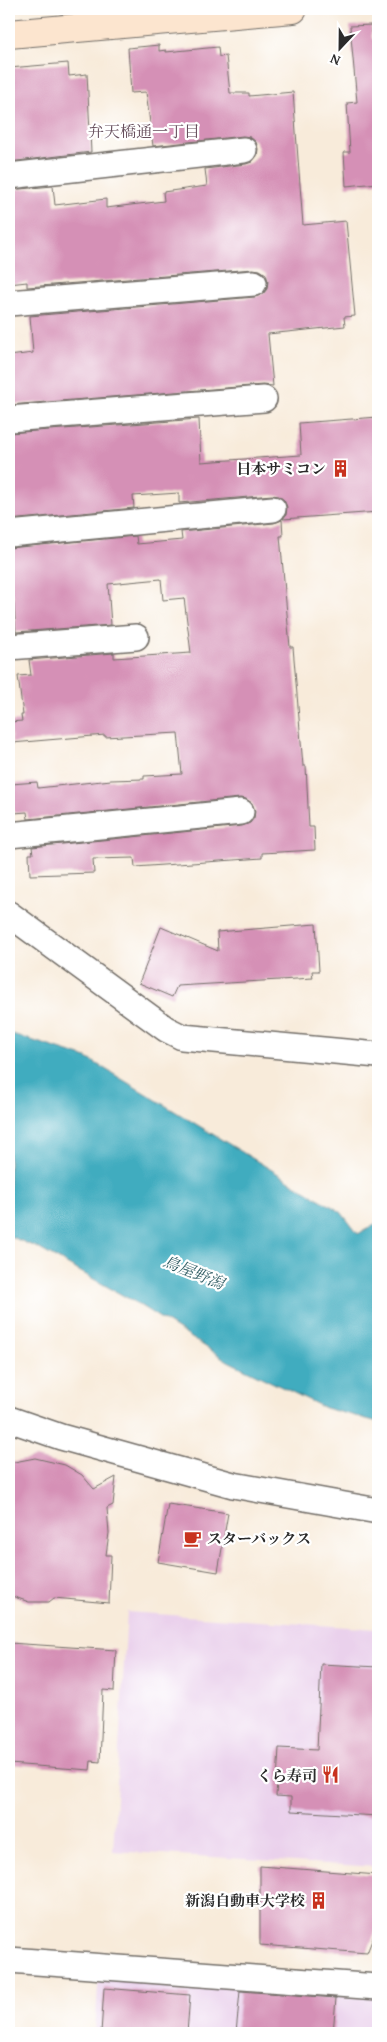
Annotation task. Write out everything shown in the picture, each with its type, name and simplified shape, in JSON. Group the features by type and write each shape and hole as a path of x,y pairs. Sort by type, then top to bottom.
{"street":[{"path":"9,34 293,9"},
{"path":"9,176 244,150"},
{"path":"9,304 254,283"},
{"path":"9,419 264,399"},
{"path":"9,534 273,509"},
{"path":"9,647 124,632"},
{"path":"9,835 241,812"},
{"path":"9,914 166,1029 182,1037 378,1055"},
{"path":"9,1419 61,1437 233,1485 378,1511"},
{"path":"9,1960 378,1987"}],"shaded area":[{"path":"127,1612 378,1629 378,1867 113,1851"},
{"path":"99,1973 378,1995 378,2033 95,2033"}],"water":[{"name":"鳥屋野潟","path":"9,1033 87,1058 341,1212 358,1234 378,1222 378,1422 325,1408 228,1361 133,1301 36,1247 9,1236"}],"building":[{"path":"371,25 372,39 378,39 378,183 346,186 344,152 350,152 347,103 357,102 350,26"},
{"path":"159,45 159,51 166,50 166,52 218,47 219,57 226,56 230,93 249,93 249,96 293,92 303,225 346,221 355,316 344,317 345,326 268,334 273,386 263,385 9,405 9,356 33,353 30,316 255,297 263,294 267,289 268,281 266,274 260,270 253,269 27,287 27,282 9,284 9,190 53,186 55,205 106,199 106,208 164,201 163,192 207,186 205,169 246,164 252,162 257,156 256,142 250,137 243,136 153,146 146,92 131,93 128,48"},
{"path":"68,63 69,76 87,74 91,152 9,162 9,68"},
{"path":"378,417 378,512 283,519 286,515 287,507 284,500 279,496 179,503 179,493 133,496 134,508 9,520 9,433 199,419 201,462 301,455 299,423"},
{"path":"282,520 283,536 280,536 290,647 293,647 303,766 306,766 309,827 314,827 315,850 262,853 262,858 135,867 134,858 93,859 94,873 30,875 29,854 33,854 32,847 242,826 250,823 254,818 255,811 252,803 240,798 28,819 27,812 14,813 11,784 37,782 38,788 111,780 144,779 144,776 182,774 178,733 105,737 105,735 12,743 10,722 22,721 21,715 23,715 18,676 31,675 29,660 114,653 114,658 191,653 184,598 163,600 161,579 108,584 111,625 16,632 13,593 9,593 9,548 136,536 137,544 182,540 181,532 274,523"},
{"path":"316,924 319,971 312,971 313,978 177,986 172,997 139,983 161,927 218,951 217,932"},
{"path":"35,1458 65,1465 82,1475 94,1489 116,1477 113,1505 107,1508 109,1533 106,1555 111,1555 109,1603 54,1598 49,1602 29,1602 9,1595 9,1463"},
{"name":"スターバックス","path":"168,1504 228,1513 218,1572 158,1562"},
{"path":"9,1643 116,1650 114,1691 103,1690 100,1762 91,1761 90,1770 9,1764"},
{"path":"321,1664 378,1667 378,1816 291,1811 291,1797 276,1796 279,1748 317,1750"},
{"name":"新潟自動車大学校","path":"260,1866 378,1875 378,1925 367,1953 260,1945"},
{"path":"104,1988 190,1995 187,2033 101,2033"},
{"path":"240,1991 336,1998 333,2033 236,2033"}],"place":[{"name":"日本サミコン","path":"340,468"},
{"name":"スターバックス","path":"193,1538"},
{"name":"くら寿司","path":"331,1775"},
{"name":"新潟自動車大学校","path":"319,1900"}],"district":[{"name":"弁天橋通一丁目","path":"144,131"}]}
